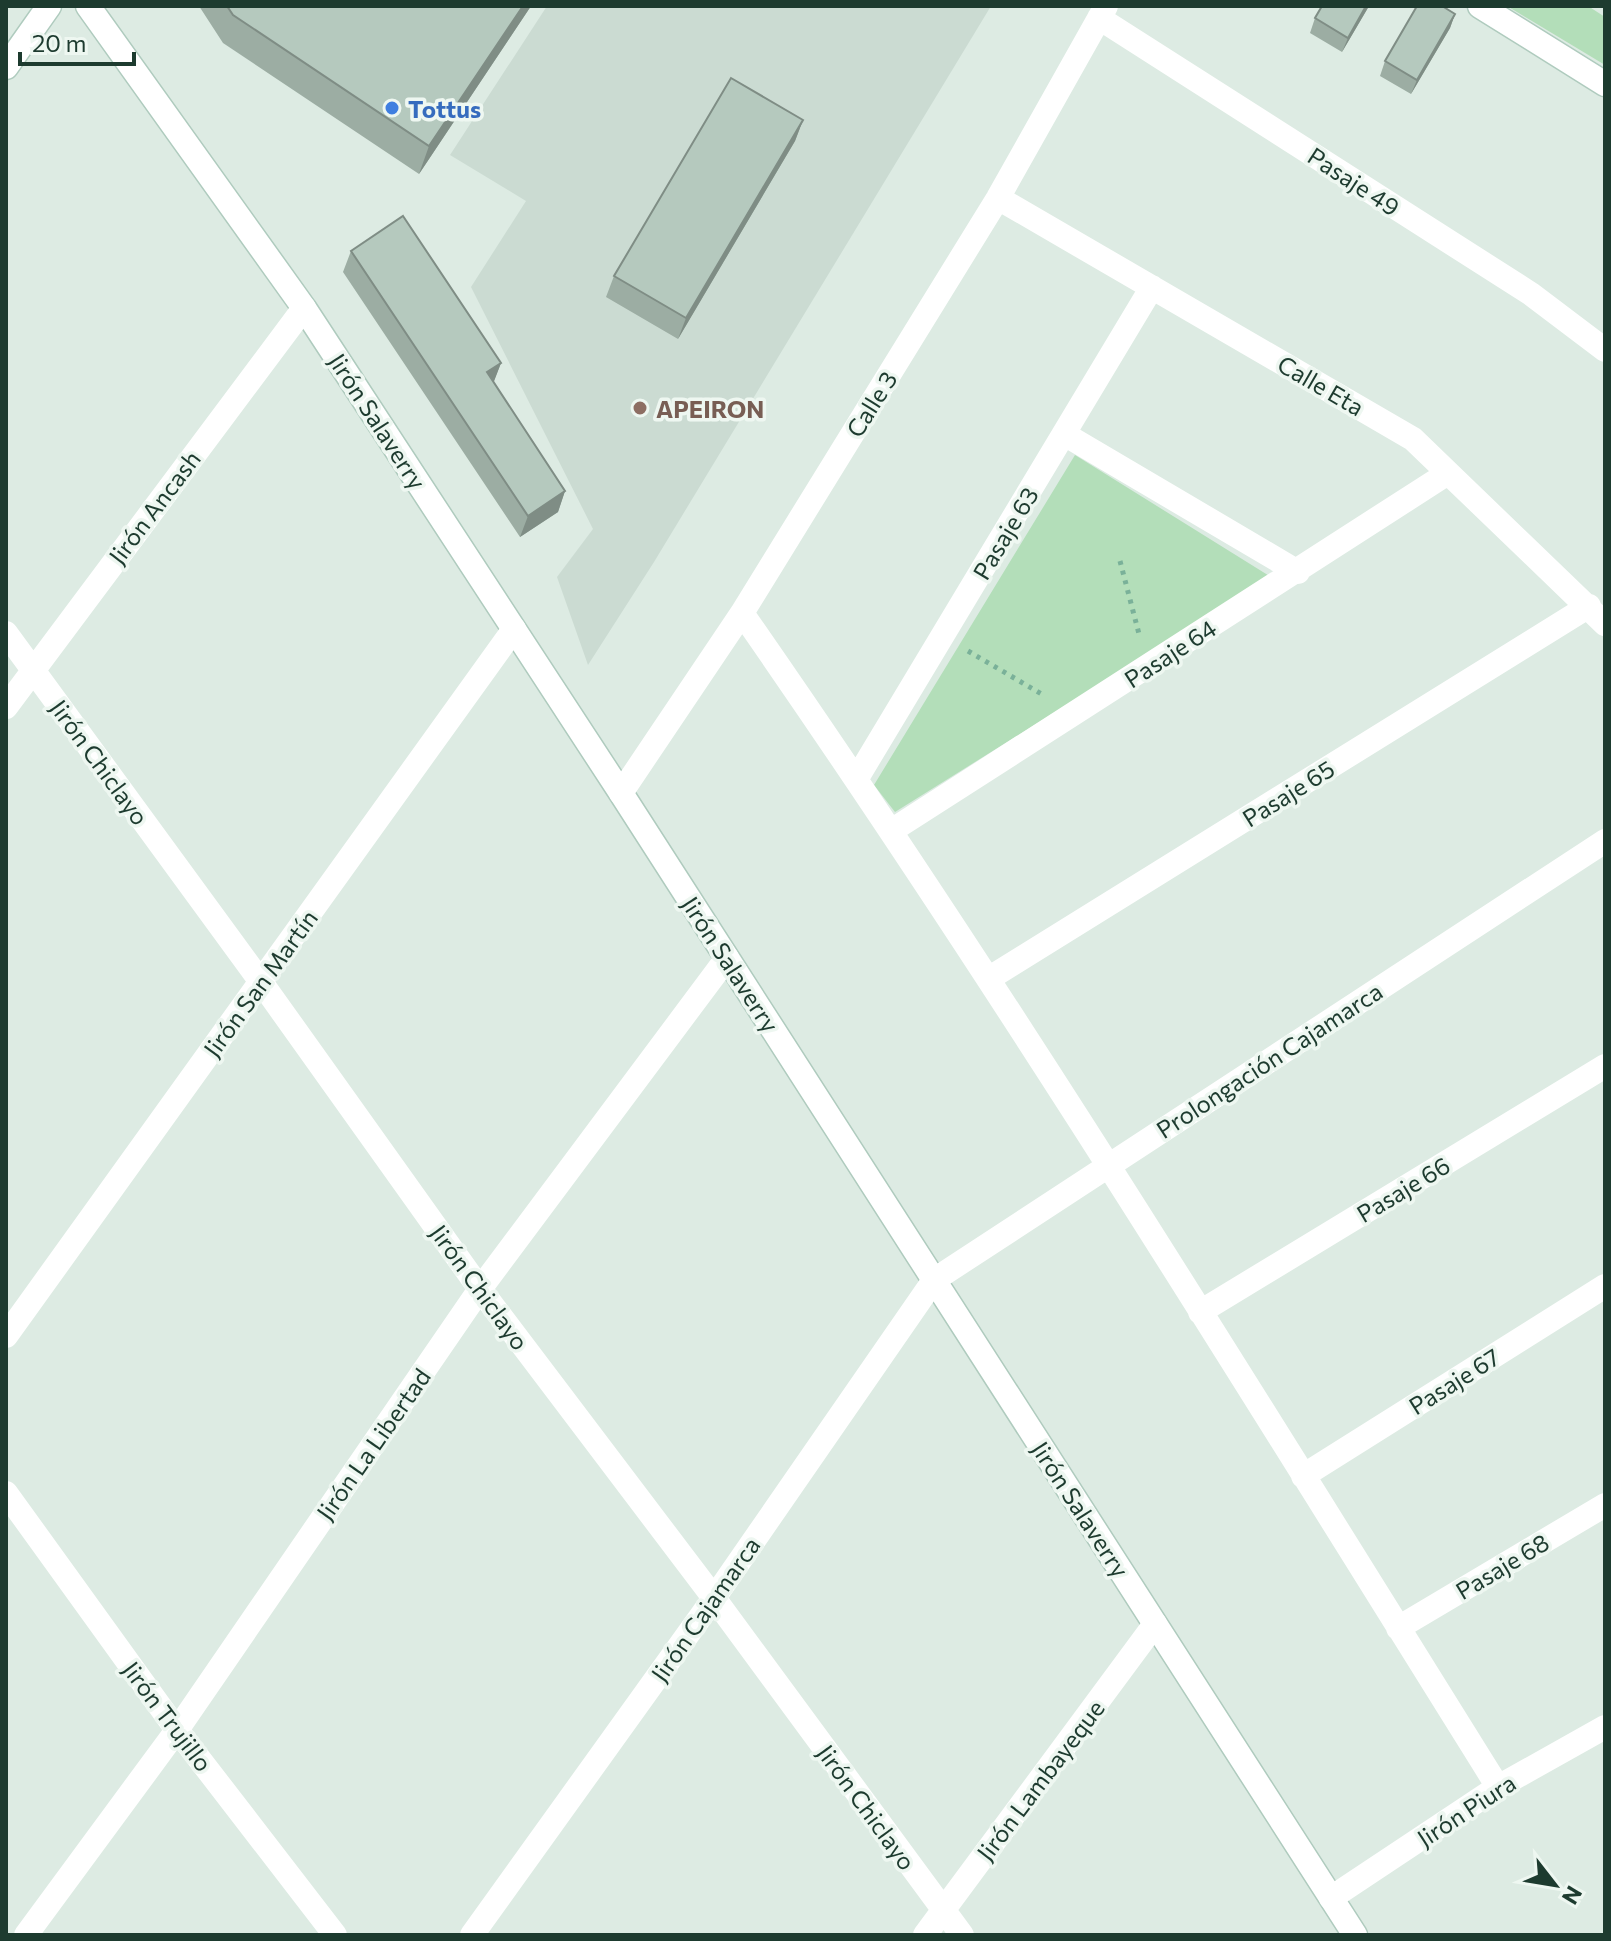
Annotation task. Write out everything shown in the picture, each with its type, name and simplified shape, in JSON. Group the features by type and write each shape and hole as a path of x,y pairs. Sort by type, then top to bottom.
{"street":[{"path":"6,67 49,6"},
{"name":"Jirón Salaverry","path":"88,6 304,308 621,793 1355,1935"},
{"path":"1480,6 1605,84"},
{"name":"Calle 3","path":"621,793 742,613 998,198 1102,12"},
{"name":"Pasaje 49","path":"1102,12 1531,294 1605,350"},
{"name":"Calle Eta","path":"998,198 1413,439 1597,615"},
{"name":"Pasaje 63","path":"857,778 1152,287"},
{"name":"Jirón Ancash","path":"6,707 304,308"},
{"path":"1064,434 1298,572"},
{"name":"Pasaje 64","path":"891,831 1448,473"},
{"path":"742,613 857,778 1108,1165 1498,1787"},
{"name":"Pasaje 65","path":"988,979 1597,615"},
{"name":"Jirón San Martín","path":"6,1336 514,629"},
{"name":"Jirón Chiclayo","path":"6,633 480,1289 714,1598 962,1935"},
{"name":"Prolongación Cajamarca","path":"934,1280 1605,841"},
{"name":"Jirón La Libertad","path":"26,1935 177,1730 480,1289 727,958"},
{"name":"Pasaje 66","path":"1200,1312 1605,1066"},
{"name":"Jirón Cajamarca","path":"472,1935 714,1598 934,1280"},
{"name":"Pasaje 67","path":"1303,1476 1605,1286"},
{"name":"Jirón Trujillo","path":"6,1493 177,1730 335,1935"},
{"name":"Pasaje 68","path":"1398,1628 1605,1505"},
{"name":"Jirón Lambayeque","path":"925,1935 1155,1624"},
{"name":"Jirón Piura","path":"1331,1898 1498,1787 1605,1727"}],"path":[{"path":"1120,561 1140,638"},
{"path":"943,636 1075,714"}],"shaded area":[{"name":"APEIRON","path":"547,6 991,6 654,562 588,665 557,577 593,529 471,287 526,201 450,155"}],"green space":[{"path":"1507,6 1588,6 1605,17 1605,65"},
{"path":"1075,455 1271,577 895,812 874,785"}],"building":[{"name":"Tottus","path":"227,6 523,6 429,146 233,15"},
{"path":"1322,6 1366,6 1348,38 1315,18"},
{"path":"1417,6 1442,6 1455,14 1417,80 1385,61"},
{"path":"731,78 803,120 686,318 614,276"},
{"path":"403,216 501,363 487,372 565,491 528,516 351,251"}],"place":[{"name":"Tottus","path":"392,108"},
{"name":"APEIRON","path":"640,408"}]}
